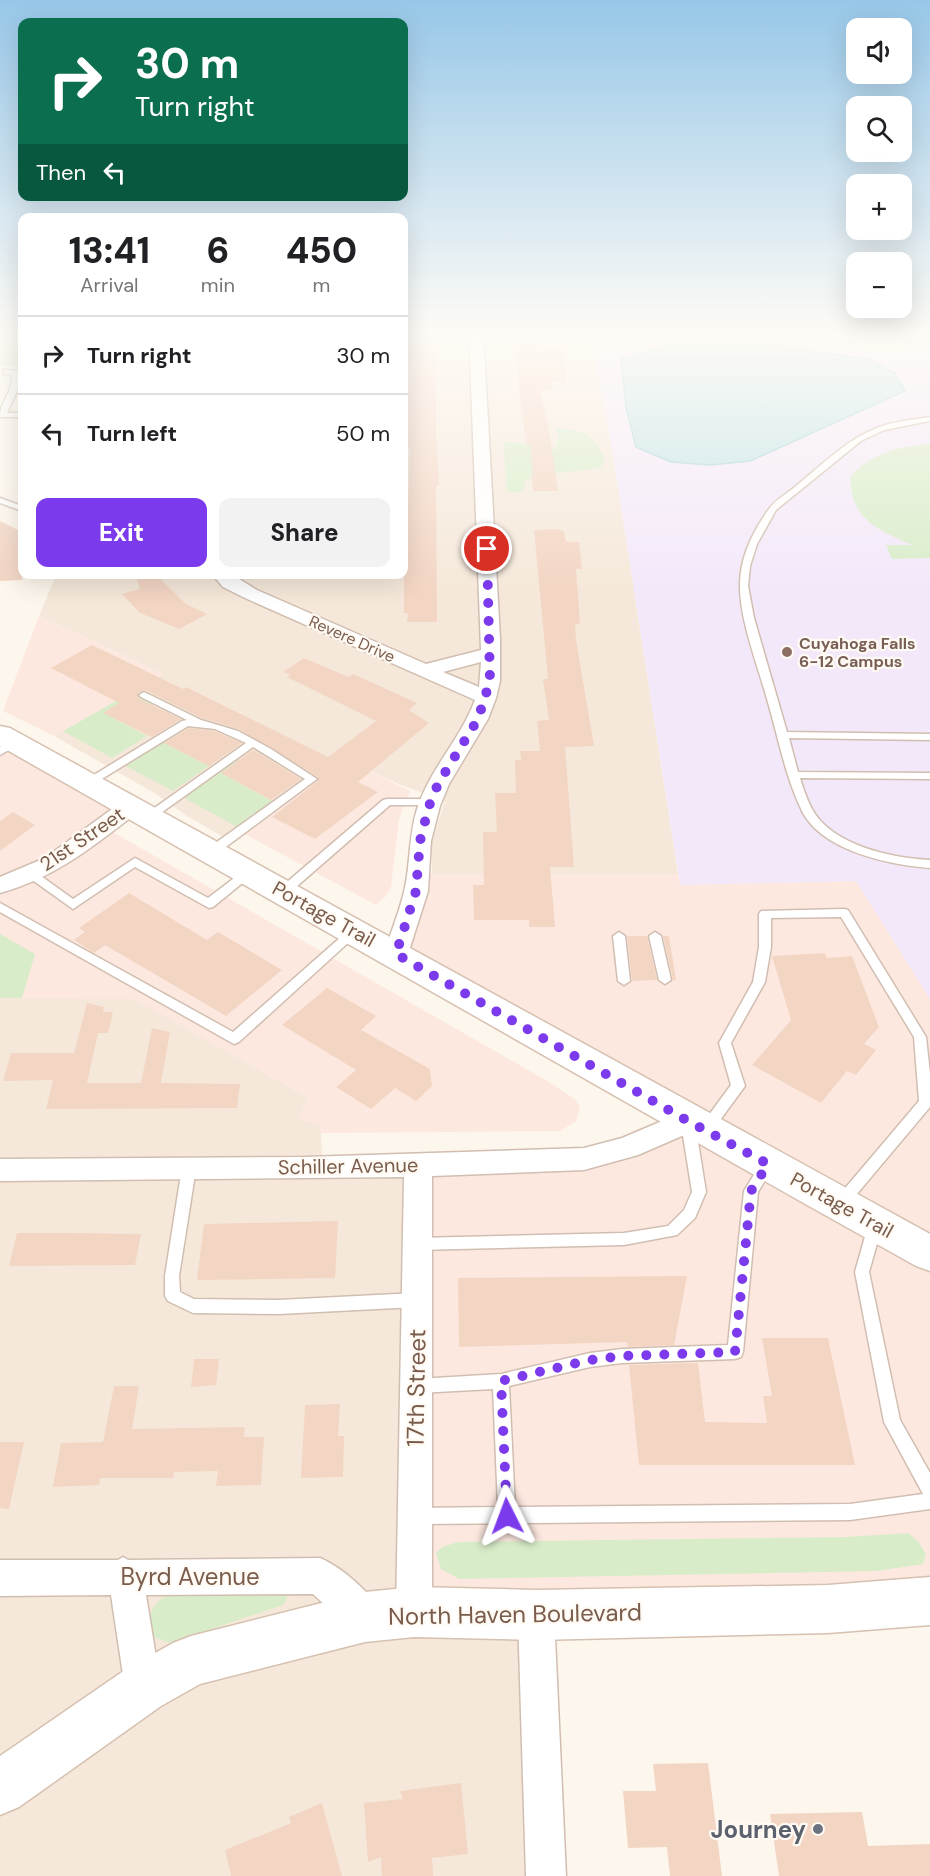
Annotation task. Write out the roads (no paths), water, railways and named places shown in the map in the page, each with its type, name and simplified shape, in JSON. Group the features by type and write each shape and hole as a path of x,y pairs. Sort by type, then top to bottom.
{"main road":[{"name":"Portage Trail","path":"5,742 140,811 696,1126 930,1254"},
{"name":"North Haven Boulevard","path":"0,1788 143,1688 191,1661 365,1617 414,1611 536,1615 828,1609 930,1600"}],"street":[{"path":"396,954 416,891 420,841 431,802 438,784 478,719 490,681 491,653 480,418"},
{"name":"Revere Drive","path":"228,579 245,591 486,698"},
{"path":"423,671 491,653"},
{"name":"21st Street","path":"0,885 30,874 140,811"},
{"name":"Schiller Avenue","path":"0,1170 514,1163 584,1159 696,1126"},
{"name":"17th Street","path":"414,1611 418,1164"},
{"path":"123,1575 132,1609 143,1688"},
{"name":"Byrd Avenue","path":"0,1578 123,1575 320,1576 365,1617"},
{"path":"536,1615 546,1876"}],"lane":[{"path":"930,419 882,428 858,439 773,509 761,527 746,566 744,586 749,618 794,775 808,812 825,831 852,847 903,862 930,864"},
{"path":"0,500 18,507"},
{"path":"144,695 198,722 225,728 312,779 211,852"},
{"path":"88,783 186,723 198,722"},
{"path":"783,735 930,737"},
{"path":"140,811 251,744"},
{"path":"794,775 930,776"},
{"path":"284,891 387,802 431,802"},
{"path":"30,874 73,905 135,862 208,904 250,872"},
{"path":"0,907 234,1039 354,932"},
{"path":"417,1244 624,1239 672,1231 690,1214 699,1192 696,1126 738,1086 725,1043 759,982 765,947 765,914 844,913 921,1037 926,1102 840,1204"},
{"path":"619,936 624,981"},
{"path":"655,936 665,980"},
{"path":"416,1386 501,1381 590,1360 622,1356 735,1352 751,1191 768,1164"},
{"path":"189,1168 172,1276 173,1296 193,1306 279,1306 417,1300"},
{"path":"875,1224 862,1272 889,1410 892,1422 930,1489"},
{"path":"501,1381 507,1516"},
{"path":"414,1516 850,1512 930,1501"}],"water":[{"path":"629,418 846,418 750,461 710,465 671,462 636,447"}],"place":[{"name":"Cuyahoga Falls 6-12 Campus","path":"787,652"},
{"name":"Journey","path":"818,1829"}]}
